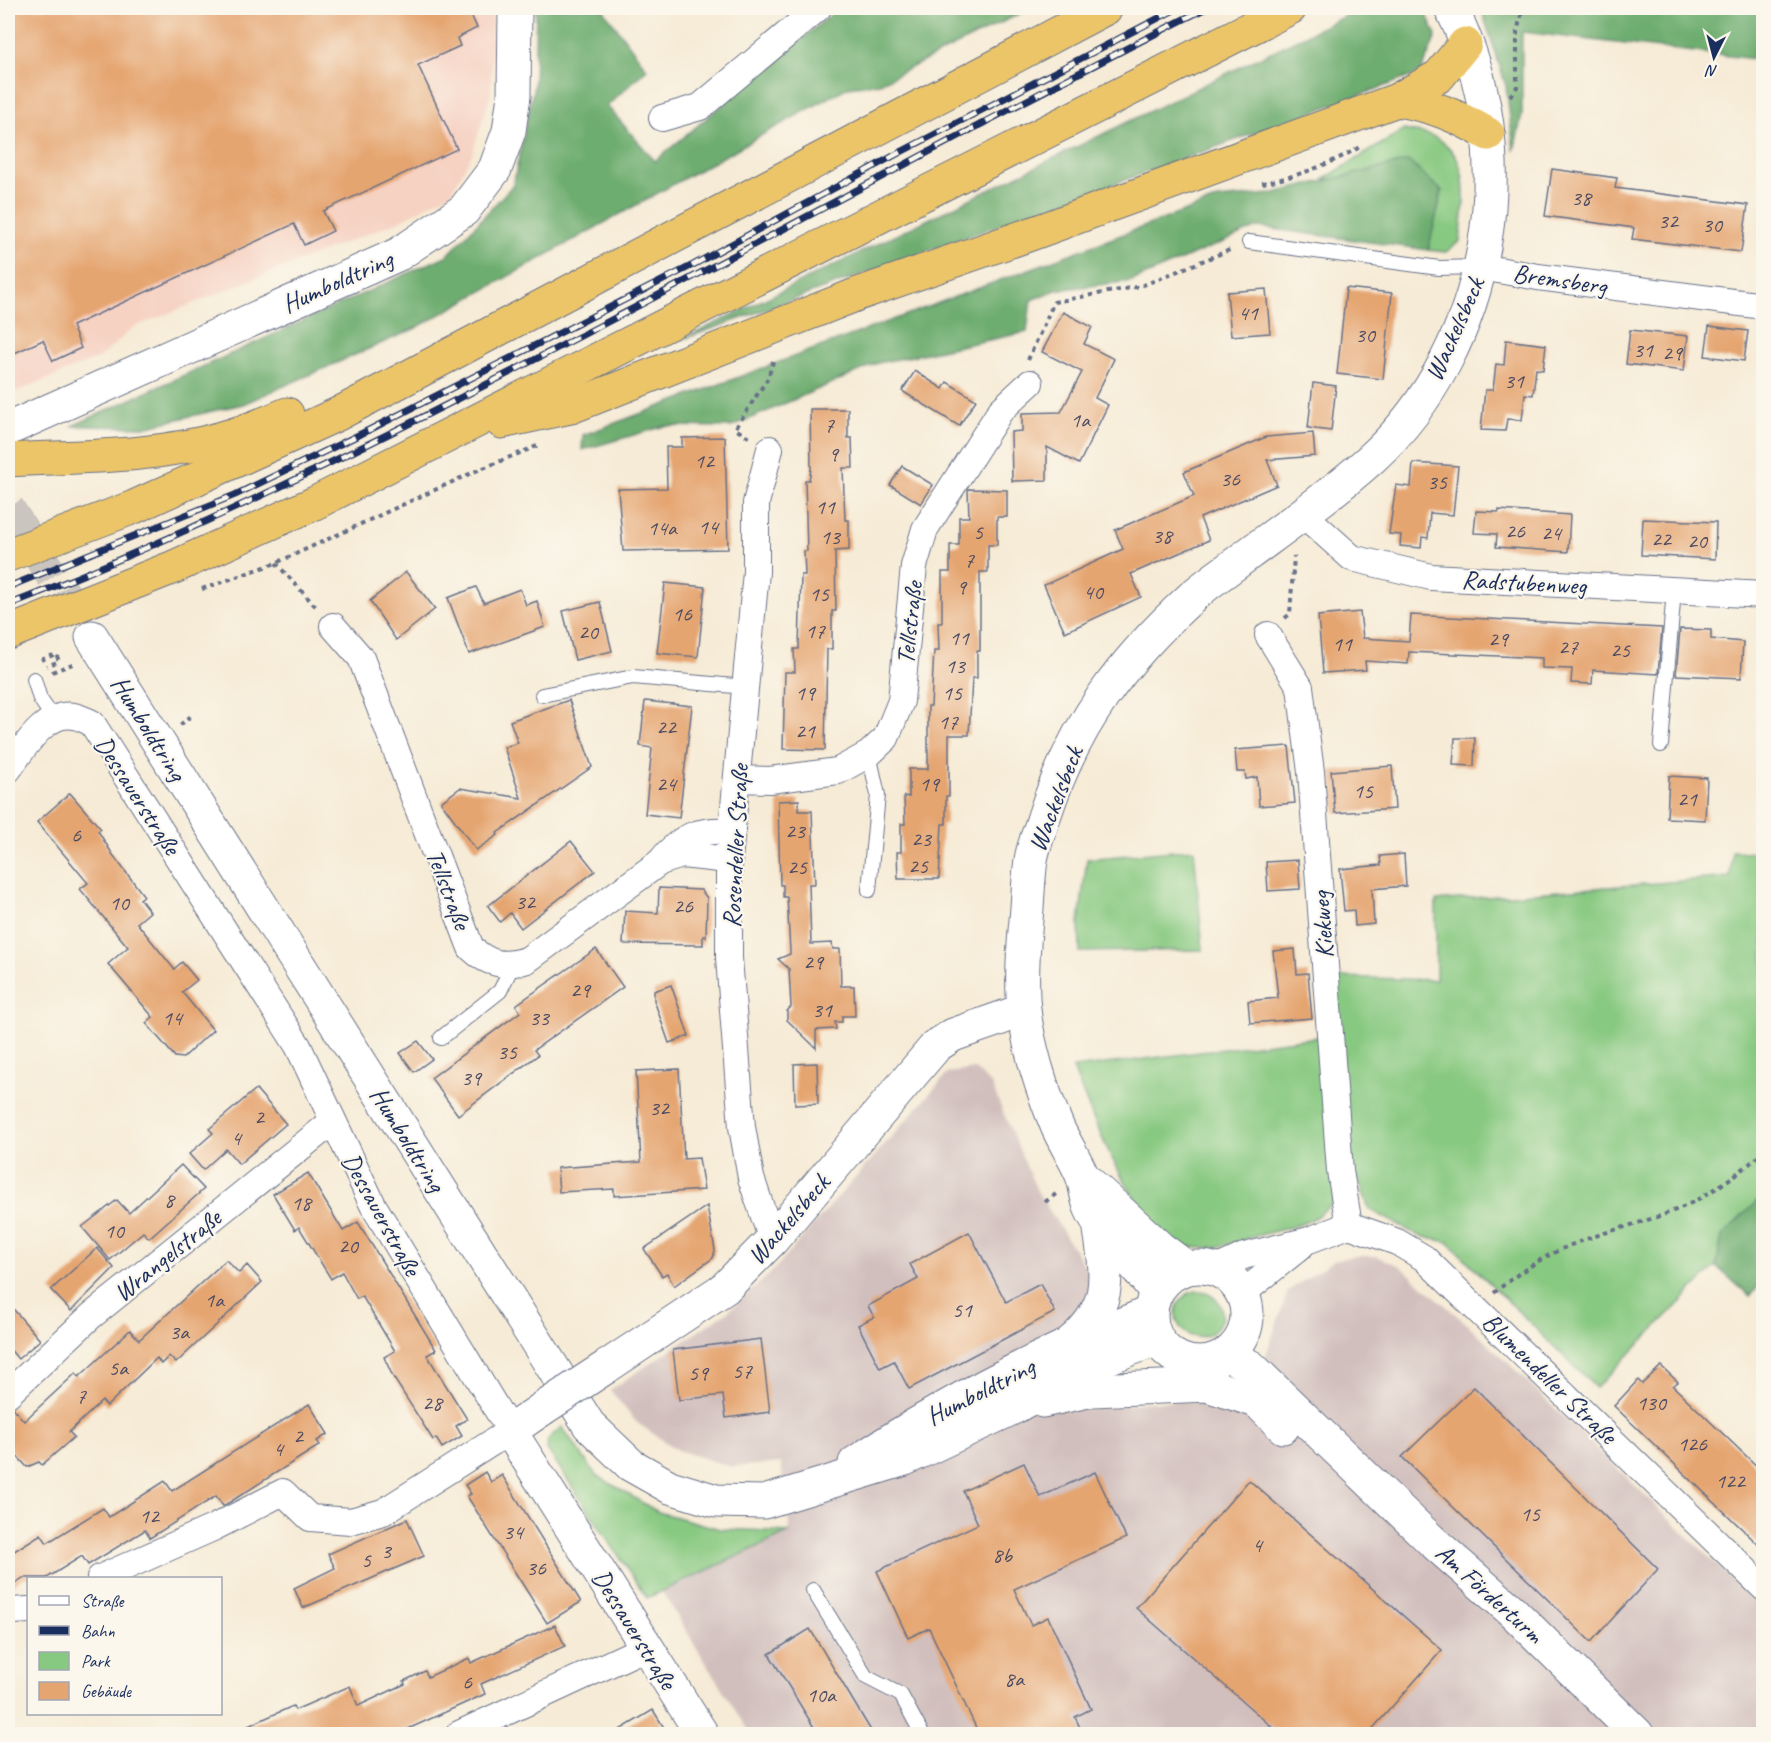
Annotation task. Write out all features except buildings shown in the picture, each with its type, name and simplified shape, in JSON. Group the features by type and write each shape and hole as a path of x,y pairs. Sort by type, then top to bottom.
{"highway":[{"path":"8,555 134,507 338,414 1106,8"},
{"path":"8,633 174,567 315,503 1290,8"},
{"path":"453,434 571,407 858,294 1031,234 1397,100 1439,76 1465,44"},
{"path":"1397,100 1431,105 1452,113 1488,134"},
{"path":"8,460 135,453 223,438 288,413 420,370"}],"street":[{"name":"Humboldtring","path":"8,429 399,254 464,210 495,169 508,131 513,96 515,8"},
{"path":"662,118 700,107 819,8"},
{"name":"Wackelsbeck","path":"510,1431 725,1288 772,1240 936,1046 953,1035 1024,1010 1023,956 1031,858 1058,773 1096,703 1140,647 1196,593 1303,514 1374,457 1415,409 1444,364 1481,267 1489,220 1491,178 1488,134 1479,84 1465,44 1466,11"},
{"name":"Bremsberg","path":"1481,267 1538,277 1764,306"},
{"name":"Tellstraße","path":"738,779 770,780 838,771 868,754 886,738 901,701 914,566 925,529 1001,410 1030,383"},
{"name":"Rosendeller Straße","path":"770,449 756,503 756,572 729,860 729,958 742,1127 751,1178 772,1240"},
{"name":"Radstubenweg","path":"1303,514 1352,558 1431,577 1764,595"},
{"name":"Tellstraße","path":"333,626 362,658 471,948 491,963 513,964"},
{"name":"Kiekweg","path":"1268,635 1300,687 1311,772 1340,1171 1349,1224"},
{"name":"Humboldtring","path":"96,644 589,1425 631,1465 670,1487 716,1501 764,1502 818,1487 905,1458 1015,1407 1084,1367 1154,1314"},
{"name":"Dessauerstraße","path":"54,719 73,715 92,723 298,1046 373,1206 510,1431 702,1734"},
{"path":"8,770 36,733 54,719"},
{"path":"513,964 527,960 660,862 672,846 706,830 732,831"},
{"path":"660,862 682,855 729,860"},
{"path":"1024,1010 1038,1077 1058,1127 1083,1176 1090,1207 1099,1223 1140,1269 1170,1354 1188,1363 1209,1363 1228,1355 1240,1342 1246,1327 1248,1310 1243,1293 1232,1278 1201,1268 1160,1248 1083,1176"},
{"name":"Wrangelstraße","path":"8,1394 91,1316 332,1122"},
{"path":"1066,1346 1087,1329 1099,1311 1105,1293 1106,1264 1099,1223"},
{"path":"1154,1314 1166,1278 1310,1240 1349,1224"},
{"name":"Blumendeller Straße","path":"1349,1224 1397,1242 1424,1258 1764,1588"},
{"path":"1243,1293 1265,1273 1310,1240"},
{"name":"Humboldtring","path":"818,1487 907,1429 1066,1346 1154,1314"},
{"name":"Am Förderturm","path":"1246,1327 1316,1404 1342,1453"},
{"name":"Am Förderturm","path":"1228,1355 1251,1367 1431,1540 1545,1642 1637,1734"},
{"path":"1015,1407 1093,1390 1207,1385 1238,1393 1257,1401 1289,1433 1342,1453"},
{"path":"102,1577 215,1527 283,1492 309,1518 351,1521 383,1512 510,1431"},
{"path":"459,1734 646,1647"}],"lane":[{"name":"Bremsberg","path":"1249,242 1438,268 1481,267"},
{"path":"1661,745 1674,590"},
{"path":"542,695 633,677 746,687"},
{"path":"34,679 40,699 54,719"},
{"path":"868,754 878,795 869,890"},
{"path":"441,1038 500,991 513,964"},
{"path":"813,1590 866,1677 901,1695 922,1734"}],"path":[{"path":"1466,11 1498,8"},
{"path":"1479,84 1497,84 1507,100 1517,87 1517,32 1523,8"},
{"path":"1030,383 1028,357 1054,302 1141,286 1249,242"},
{"path":"770,449 735,429 768,378 776,352"},
{"path":"1268,635 1290,614 1293,561 1303,514"},
{"path":"276,563 333,626"},
{"path":"34,679 96,644"},
{"path":"53,655 56,654 59,661 56,662"},
{"path":"1477,1307 1520,1272 1548,1255 1583,1240 1676,1210 1713,1192 1764,1152"},
{"path":"1045,1202 1056,1194"}],"shaded area":[{"path":"8,8 493,8 491,94 472,154 451,193 397,222 134,327 99,358 8,395"},
{"path":"975,1069 991,1084 1037,1191 1089,1273 1092,1290 1079,1317 1056,1330 1087,1410 1146,1402 1208,1401 1245,1415 1288,1291 1334,1260 1356,1256 1376,1256 1400,1266 1477,1333 1763,1609 1763,1734 750,1734 661,1590 790,1532 781,1463 732,1467 677,1450 636,1422 610,1390 727,1312 770,1274 948,1073"}],"green space":[{"path":"536,8 602,8 647,69 607,106 655,161 839,8 1031,8 880,83 848,87 414,329 243,404 144,427 72,426 448,255 513,185 534,86"},
{"path":"1361,8 1424,8 1436,36 1421,73 681,340"},
{"path":"1481,8 1763,8 1763,60 1522,32 1522,115 1514,151 1506,86"},
{"path":"1404,130 1432,136 1445,144 1455,155 1460,167 1464,196 1460,241 1446,252 1428,250 1442,191 1324,179"},
{"path":"1408,161 1442,191 1428,250 1258,227 1132,281 1056,290 1031,300 1027,332 878,363 731,427 665,426 582,450 583,435 1218,199 1270,194"},
{"path":"1194,849 1203,950 1080,952 1079,922 1087,859"},
{"path":"1732,851 1763,853 1763,1281 1750,1296 1716,1266 1596,1388 1448,1242 1419,1236 1369,1209 1358,1178 1326,1209 1301,1224 1215,1247 1191,1247 1171,1238 1153,1221 1118,1171 1091,1114 1073,1068 1326,1036 1336,977 1436,980 1436,901 1730,877"},
{"path":"1763,1195 1763,1281 1750,1296 1716,1266 1722,1236"},
{"path":"1199,1291 1215,1298 1222,1314 1215,1330 1199,1337 1183,1330 1176,1314 1183,1298"},
{"path":"562,1427 596,1475 658,1512 720,1529 790,1532 647,1598 547,1449 548,1439"}],"tunnel":[{"path":"8,508 92,637"}],"railway":[{"path":"8,587 235,495 371,429 693,265 897,154 1178,8"},
{"path":"8,605 208,521 403,427 1206,8"}]}
